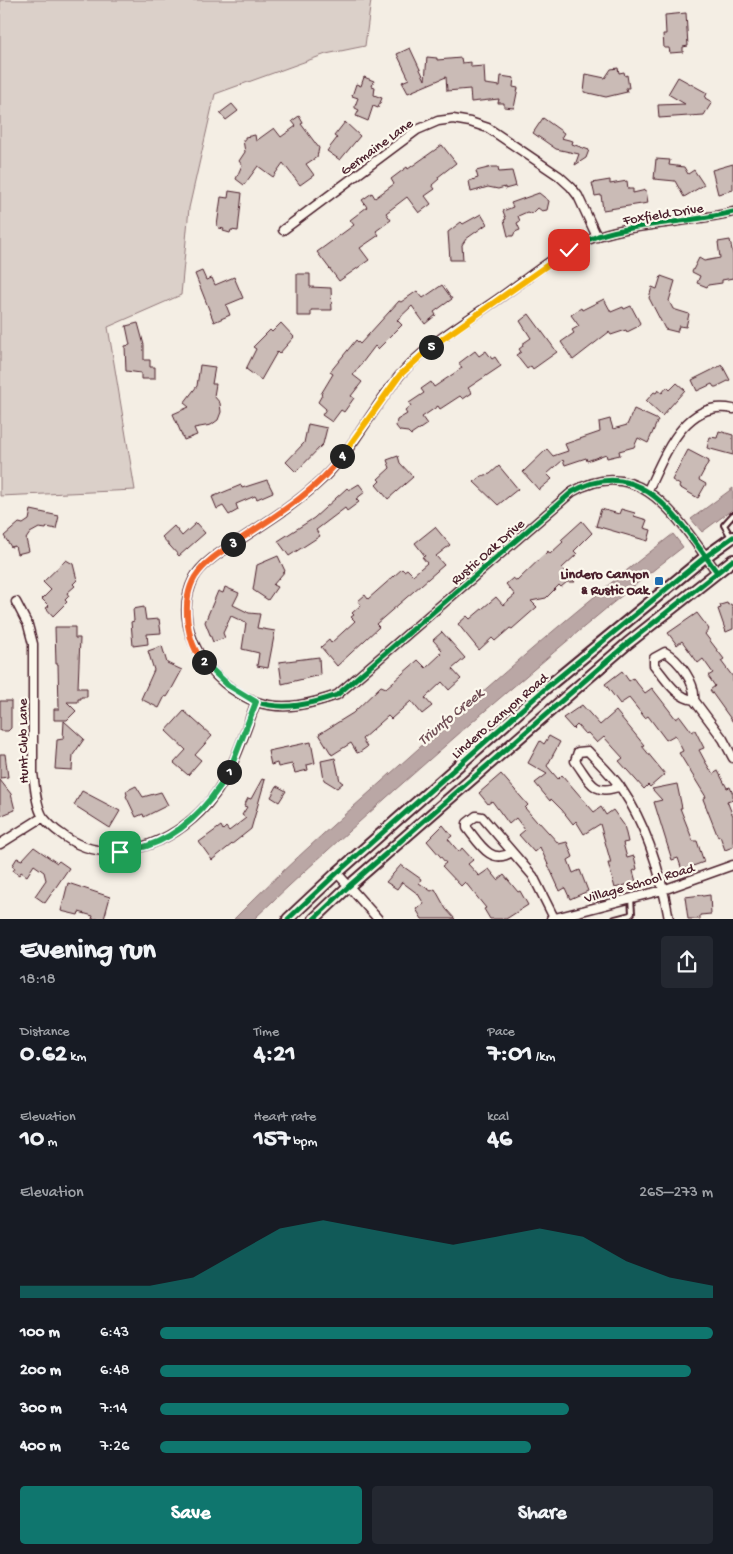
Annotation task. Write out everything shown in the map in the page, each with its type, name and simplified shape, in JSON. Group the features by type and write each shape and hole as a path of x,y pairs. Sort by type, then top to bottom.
{"street":[{"name":"Germaine Lane","path":"283,230 417,130 438,121 453,119 488,128 559,176 578,196 597,237"},
{"name":"Foxfield Drive","path":"256,702 228,685 218,676 201,659 190,638 186,608 194,578 212,558 318,484 334,467 400,375 424,352 569,250 597,237 628,229 733,212"},
{"path":"648,490 673,440 686,423 710,409 724,407 733,409"},
{"name":"Rustic Oak Drive","path":"256,702 282,707 312,704 337,695 572,492 584,485 614,481 648,490 662,501 717,572"},
{"name":"Lindero Canyon Road","path":"288,919 337,872 546,688 732,537"},
{"path":"314,919 349,886 628,643 733,560"},
{"name":"Hunt Club Lane","path":"16,602 28,625 33,644 33,773 36,794 43,816"},
{"path":"694,700 695,694 692,683 671,655 665,652 658,654 654,658 654,664 678,693 687,699 694,700 723,739 733,758"},
{"path":"0,844 43,816 71,842 93,850 120,852 147,846 175,831 200,812 217,792 231,768 256,702"},
{"path":"620,786 607,791 596,788 575,761 578,752 588,750 620,786 634,808 644,830 663,890 669,919"},
{"path":"512,852 504,857 495,856 487,852 467,828 467,823 476,816 482,816 533,876 552,918"},
{"name":"Village School Road","path":"552,918 663,890 733,864"},
{"path":"337,872 378,919"}],"lane":[{"path":"732,537 724,525 733,515"},
{"path":"615,919 632,913 631,898"}],"shaded area":[{"path":"0,0 371,0 365,46 326,54 215,94 189,208 181,295 108,327 135,490 0,496"},
{"path":"733,488 733,509 702,532 691,519"},
{"path":"673,534 683,547 605,609 479,716 337,842 254,919 234,919 320,836 474,700 572,615"}],"building":[{"path":"686,13 688,46 683,47 683,52 670,53 669,48 664,48 663,34 666,34 665,15"},
{"path":"410,48 425,80 427,57 437,58 437,60 461,58 462,63 471,62 471,67 484,66 485,84 500,86 501,76 514,78 513,87 518,88 514,108 504,107 504,103 498,103 499,99 471,102 470,89 447,91 446,77 408,93 402,82 409,79 397,54"},
{"path":"618,68 619,73 624,72 625,76 627,75 629,88 626,88 627,92 606,97 584,92 586,74 605,78 611,69"},
{"path":"364,77 374,81 372,86 375,87 374,95 382,98 378,108 373,106 368,121 356,116 359,110 355,108 358,98 352,96 356,84 361,86"},
{"path":"678,77 707,93 705,98 712,102 704,115 659,118 658,105 685,104 668,94"},
{"path":"232,104 238,111 226,120 220,113"},
{"path":"299,116 303,123 301,124 319,148 317,157 306,164 314,175 300,185 283,163 273,177 258,166 244,185 236,179 242,165 239,161 245,152 243,140 245,140 245,137 255,135 256,141 274,128 281,137 296,126 292,121"},
{"path":"543,118 564,133 561,138 573,141 572,144 589,150 586,158 575,165 579,154 556,149 533,133"},
{"path":"345,122 360,136 340,160 327,151 337,138 334,136"},
{"path":"442,145 456,163 438,177 439,179 432,185 435,189 425,196 431,204 419,213 407,197 386,213 391,220 376,231 379,235 360,248 369,260 339,281 317,252 354,225 350,220 367,207 362,200 372,193 375,198 394,184 391,179"},
{"path":"656,159 670,160 669,165 684,167 688,174 694,170 704,185 684,197 675,181 654,179"},
{"path":"733,164 733,190 718,194 712,170"},
{"path":"498,167 499,172 512,171 516,186 505,189 505,187 498,189 488,187 471,192 469,181 478,178 476,171"},
{"path":"610,180 610,184 627,181 628,189 633,189 633,193 646,190 648,203 603,210 601,195 595,196 592,183"},
{"path":"229,191 242,193 238,231 231,230 230,233 223,231 224,229 217,226 221,197 228,198"},
{"path":"539,193 549,201 547,210 542,211 538,208 532,214 527,212 518,216 520,221 517,223 520,230 515,232 513,236 508,236 503,211 513,207 511,203"},
{"path":"481,214 487,224 466,239 462,245 463,260 450,260 448,232 461,222 463,224"},
{"path":"730,240 733,255 733,278 722,280 722,283 708,285 707,287 697,283 700,276 692,272 699,258 704,261 720,258 718,242"},
{"path":"202,271 206,280 212,278 215,285 234,277 243,298 226,305 230,315 214,322 195,274"},
{"path":"297,274 310,274 310,287 331,288 332,310 311,310 311,316 297,316"},
{"path":"661,276 675,281 669,301 673,309 689,314 686,327 679,326 677,332 665,329 649,298 652,287 657,289"},
{"path":"442,285 452,299 434,312 436,315 425,324 412,306 397,320 402,325 378,349 375,346 353,375 362,382 351,396 354,398 344,412 341,410 332,422 322,415 326,409 318,402 333,374 330,372 356,340 360,344 399,301 401,302 417,291 423,298"},
{"path":"604,299 611,312 631,306 640,323 637,327 627,332 626,330 611,335 609,332 573,360 561,342 574,333 572,330 579,326 571,315 581,308 582,310"},
{"path":"529,314 557,352 533,369 531,366 527,369 516,355 521,352 519,349 523,346 522,344 531,338 520,321"},
{"path":"138,323 144,345 144,360 150,360 150,367 155,367 155,379 141,379 141,373 126,371 125,346 130,345 126,326"},
{"path":"281,323 294,337 279,354 277,352 261,380 246,369 256,349 253,347 270,330 272,332"},
{"path":"475,351 479,356 486,351 492,359 495,357 501,366 468,388 472,393 463,399 460,396 440,409 438,406 422,417 427,424 411,435 408,432 400,431 396,426 397,420 407,414 405,411 411,406 409,403 424,393 421,389 431,382 434,387 462,368 459,363"},
{"path":"200,365 215,367 212,384 216,384 214,396 220,403 221,412 218,420 211,425 194,428 197,435 184,440 173,414 189,407 184,403 197,386"},
{"path":"722,365 730,380 716,387 712,384 697,391 692,380"},
{"path":"677,383 685,390 662,416 646,401 654,392 656,393 658,390 662,393 667,387 670,390"},
{"path":"634,409 658,420 648,443 638,438 634,447 619,451 620,455 607,458 606,454 587,461 586,458 565,465 563,460 547,474 552,479 539,490 523,472 547,449 553,456 568,451 565,444 600,432 599,422 610,419 613,429 627,425"},
{"path":"308,424 327,428 323,444 296,472 286,462 304,443"},
{"path":"719,431 733,435 733,455 707,448 710,437 717,438"},
{"path":"688,450 709,461 699,480 706,484 698,498 679,487 680,485 672,480"},
{"path":"398,456 400,463 413,477 388,499 376,485 380,481 378,479 390,468 387,460"},
{"path":"499,466 518,489 498,505 474,482 481,476 490,474"},
{"path":"267,480 273,492 257,499 255,496 236,504 238,510 229,515 223,506 217,509 212,497 241,485 242,488"},
{"path":"359,484 365,492 356,499 359,502 347,511 345,508 316,530 320,536 289,556 278,541 314,518 347,488 349,490"},
{"path":"601,509 619,514 621,509 635,513 634,516 647,520 644,528 651,530 648,541 596,526"},
{"path":"31,510 59,516 56,529 39,528 30,533 26,539 29,551 17,554 15,546 11,547 4,536 19,523 23,524 29,520"},
{"path":"582,521 592,533 574,551 577,554 562,568 575,582 567,582 561,587 559,585 546,598 531,601 537,607 512,629 510,628 495,641 492,638 479,650 458,624 467,616 470,619 496,597 503,605 515,595 506,584 513,578 517,581 548,551 550,554 563,542 561,540"},
{"path":"196,523 205,533 179,556 162,537 174,526 182,536"},
{"path":"435,527 450,545 436,556 444,565 376,624 379,627 337,666 321,647 329,640 331,643 355,621 351,617 354,615 352,613 361,605 358,601 365,595 368,599 402,569 404,571 407,569 413,575 427,563 422,557 425,556 415,543"},
{"path":"278,556 285,571 273,585 277,587 268,600 253,590 257,565"},
{"path":"66,560 73,564 77,580 73,584 75,586 67,593 69,596 65,600 67,602 53,616 46,608 49,606 42,599 51,590 43,582"},
{"path":"225,587 239,593 233,605 249,613 260,614 257,628 275,631 268,668 257,666 259,653 242,649 246,623 231,616 223,633 225,638 213,642 205,622 218,591 223,593"},
{"path":"727,603 728,605 731,604 733,608 733,629 726,632 718,609 721,608 720,605"},
{"path":"144,607 146,620 159,619 161,633 147,634 148,644 133,646 131,622 134,621 133,609"},
{"path":"697,613 709,629 705,634 724,659 721,661 733,677 733,722 710,690 715,686 708,676 713,673 703,659 698,663 682,641 677,645 668,633"},
{"path":"55,627 75,627 75,638 80,638 78,688 87,688 87,697 81,697 81,699 78,699 78,702 67,702 76,711 67,720 54,720 54,709 59,709"},
{"path":"442,632 465,658 452,669 461,679 449,690 442,682 425,698 432,706 422,714 411,701 391,719 388,716 362,739 367,747 360,752 357,753 351,743 332,755 319,734 353,713 381,686 386,688 418,660 426,668 441,654 439,653 442,650 433,640"},
{"path":"162,646 167,663 182,670 159,708 141,699 154,670 148,651"},
{"path":"319,657 320,675 282,684 279,662"},
{"path":"622,671 629,681 633,678 645,693 652,688 676,719 680,716 692,732 695,730 704,748 699,750 706,763 713,774 718,771 727,788 730,787 733,794 733,799 727,801 733,816 733,847 725,850 720,836 718,837 703,799 706,797 679,753 683,751 675,735 666,740 648,716 645,718 629,698 620,704 605,684"},
{"path":"0,701 11,701 11,728 8,731 0,731"},
{"path":"582,705 600,725 616,711 665,774 650,787 648,785 644,789 619,761 623,758 604,737 597,743 577,725 573,729 563,718"},
{"path":"184,711 212,736 195,755 201,760 188,775 174,763 186,750 166,731"},
{"path":"64,721 84,739 73,755 72,770 55,769 57,740 63,739"},
{"path":"549,736 560,742 547,766 558,779 562,775 594,812 601,807 606,815 613,810 624,825 628,842 623,843 627,858 634,856 637,869 633,871 636,882 615,888 608,863 611,863 600,824 584,834 576,821 573,824 535,783 547,774 528,763 540,741 544,744"},
{"path":"311,742 315,763 307,765 308,770 295,773 292,764 278,767 277,763 271,765 268,751"},
{"path":"0,754 5,754 8,777 0,778"},
{"path":"335,758 340,781 343,783 337,788 324,780 321,761"},
{"path":"501,774 528,805 525,808 537,822 559,844 567,842 573,857 568,860 573,873 580,870 588,891 570,899 565,888 560,891 540,847 534,852 519,835 525,830 516,818 509,824 492,801 488,804 479,793"},
{"path":"262,779 265,780 251,829 212,860 199,842 221,826 223,830 226,827 229,831 246,818 242,815 247,807 244,806 248,798 251,799"},
{"path":"0,780 11,794 15,810 0,816"},
{"path":"677,784 682,808 680,808 693,841 697,841 704,862 682,870 678,858 672,860 654,802 662,800 652,789"},
{"path":"136,786 143,797 161,792 168,805 144,817 143,814 136,817 126,796 126,791"},
{"path":"277,786 286,791 279,802 271,797"},
{"path":"82,791 120,811 110,828 74,805"},
{"path":"443,825 452,836 448,839 459,852 462,848 473,860 468,864 479,876 489,869 498,880 504,875 518,892 520,891 528,905 506,919 490,919 484,909 486,908 465,882 461,886 442,866 446,863 427,841"},
{"path":"34,847 57,863 59,861 69,868 45,903 35,896 46,880 44,872 34,865 27,876 21,872 19,875 13,871 15,868 12,866 17,858 22,860"},
{"path":"401,865 421,879 419,883 431,891 435,889 446,909 455,919 422,919 416,909 424,904 418,894 402,882 397,889 386,882"},
{"path":"68,883 110,897 104,919 92,919 93,916 79,912 78,915 61,911"},
{"path":"710,895 711,914 700,915 700,919 688,919 685,897"}],"cycle path":[{"path":"717,572 674,515 658,499 640,487 620,481 597,482 572,492 337,695 307,704 277,706 257,702 240,694 224,683 210,669 198,652 191,635 187,616 188,597 194,578 202,567 218,554 287,508 317,484 351,446 400,375 411,363 448,333 548,263 585,241 615,231 733,212"},
{"path":"288,919 337,873 546,688 705,557 733,537"},
{"path":"314,919 349,886 628,643 733,560"}],"place":[{"name":"Lindero Canyon & Rustic Oak","path":"659,581"}],"route":[{"path":"120,852 147,846 175,831 200,812 217,792 231,768 256,702 228,685 201,659 190,638 186,608 194,578 212,558 318,484 334,467 400,375 424,352 569,250"}],"water label":[{"name":"Triunfo Creek","path":"450,716"}]}
